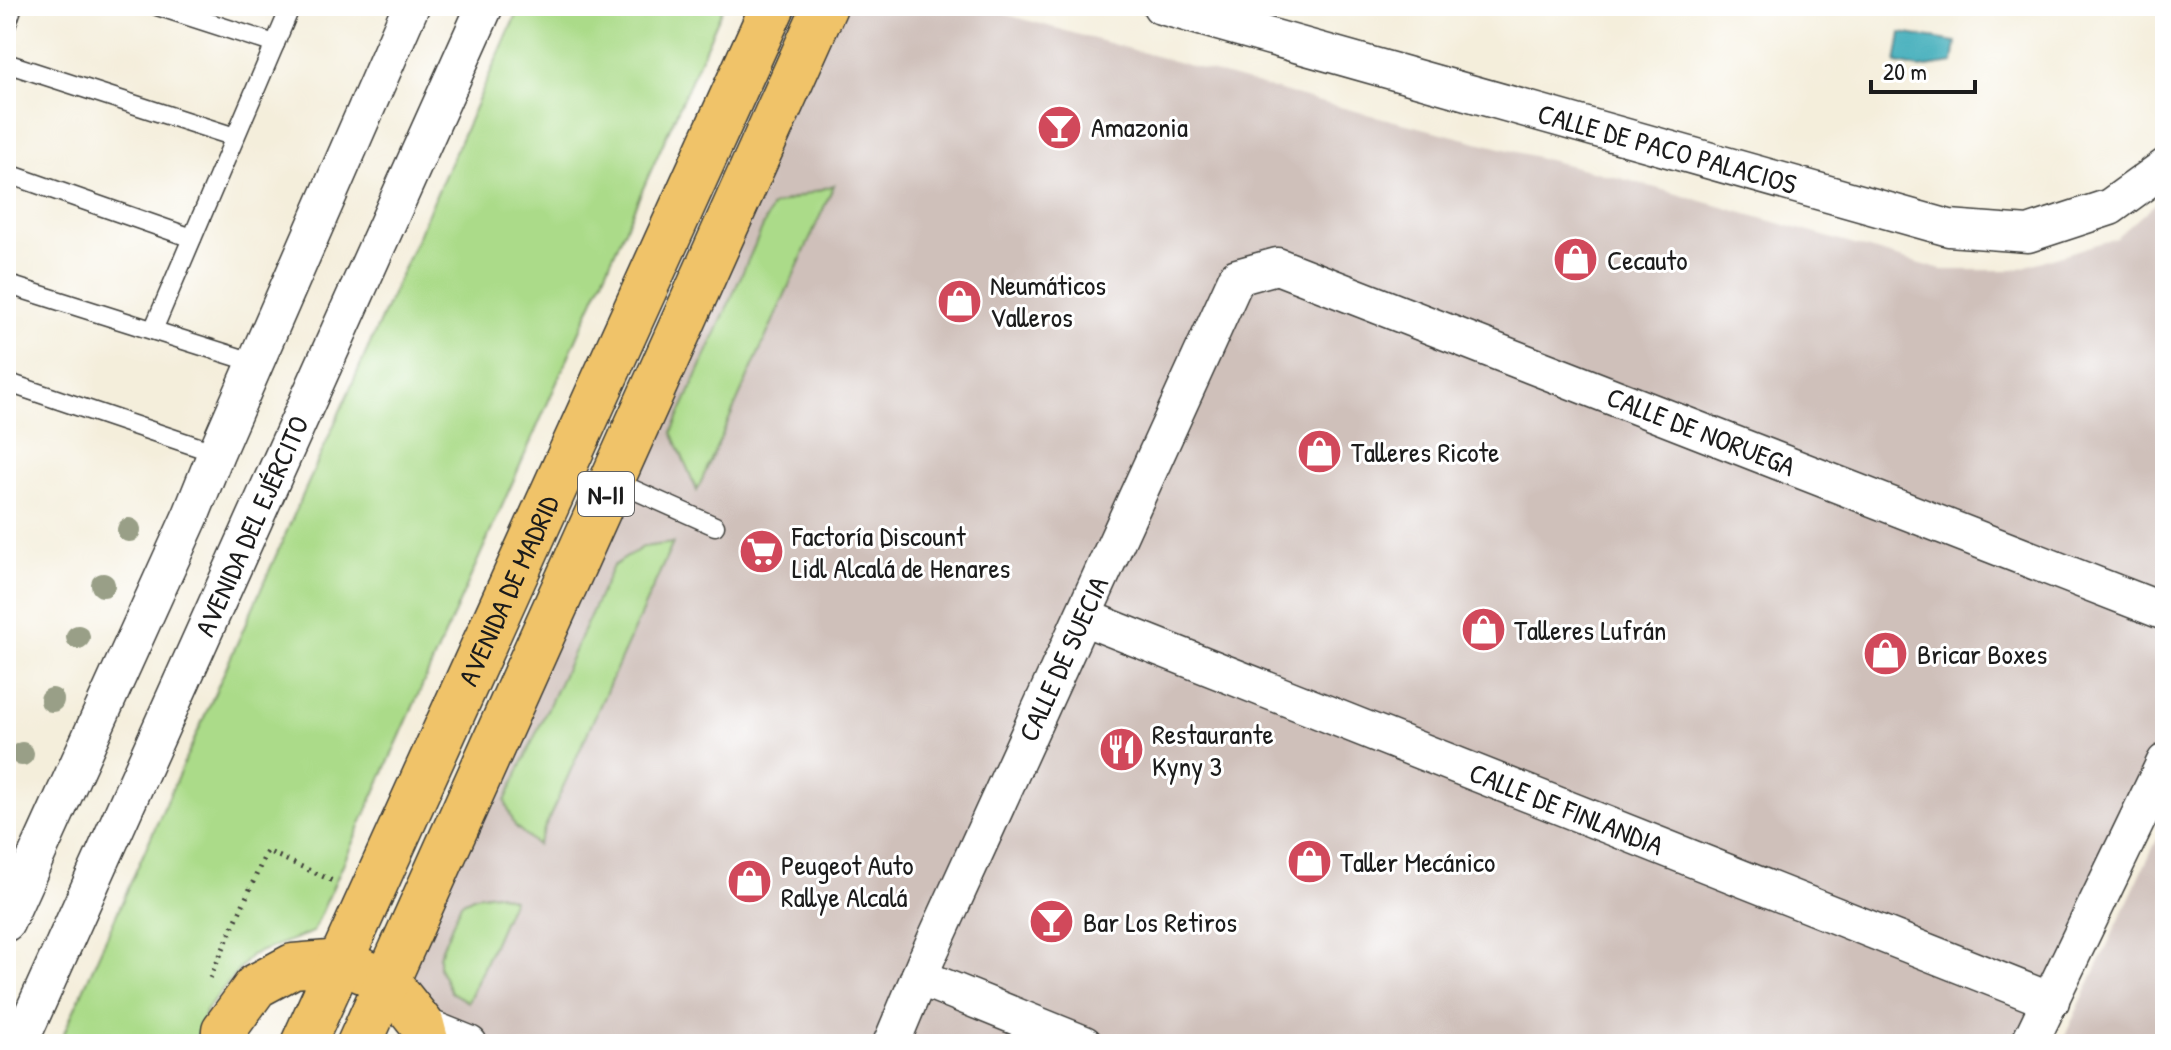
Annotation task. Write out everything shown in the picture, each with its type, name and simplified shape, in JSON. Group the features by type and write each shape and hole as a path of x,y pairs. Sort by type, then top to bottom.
{"main road":[{"name":"AVENIDA DE MADRID","path":"303,1044 773,6"},
{"name":"AVENIDA DE MADRID","path":"359,1044 825,6"},
{"path":"223,1044 224,1030 256,986 293,966 341,962 387,981 424,1034"}],"street":[{"path":"6,923 191,515 411,6"},
{"name":"AVENIDA DEL EJÉRCITO","path":"19,1044 485,6"},
{"name":"CALLE DE PACO PALACIOS","path":"1161,6 1949,228 2028,234 2110,207 2165,167"},
{"name":"CALLE DE NORUEGA","path":"1237,277 1277,266 2165,612"},
{"name":"CALLE DE SUECIA","path":"891,1044 1237,277"},
{"name":"CALLE DE FINLANDIA","path":"1083,617 2051,1001"},
{"path":"2029,1044 2154,814 2165,762"},
{"path":"919,977 1084,1044"},
{"path":"424,1034 469,1044"}],"lane":[{"path":"6,26 13,6"},
{"path":"157,6 275,44"},
{"path":"153,330 291,6"},
{"path":"6,63 235,137"},
{"path":"6,173 192,238"},
{"path":"6,284 256,363"},
{"path":"6,382 216,453"},
{"path":"612,480 715,526"}],"path":[{"path":"205,989 267,851 345,886"}],"shaded area":[{"path":"825,6 976,6 1316,101 1635,182 1942,270 2014,270 2116,238 2165,195 2165,762 2029,1044 427,1044 387,981"},
{"path":"2165,822 2165,1044 2061,1044"}],"green space":[{"path":"520,6 724,6 313,932 251,955 206,1010 195,1044 59,1044"},
{"path":"834,185 697,491 672,432 772,206"},
{"path":"673,543 537,845 515,826 505,801 613,566 643,547"},
{"path":"495,893 513,899 468,1002 451,992 439,968 439,956 461,903 475,896"}],"water":[{"path":"1901,33 1956,42 1953,63 1920,68 1896,63"}],"place":[{"name":"Amazonia","path":"1060,127"},
{"name":"Cecauto","path":"1576,260"},
{"name":"Neumáticos Valleros","path":"959,301"},
{"name":"Talleres Ricote","path":"1320,452"},
{"name":"Factoría Discount Lidl Alcalá de Henares","path":"761,552"},
{"name":"Talleres Lufrán","path":"1483,630"},
{"name":"Bricar Boxes","path":"1886,654"},
{"name":"Restaurante Kyny 3","path":"1121,750"},
{"name":"Taller Mecánico","path":"1309,862"},
{"name":"Peugeot Auto Rallye Alcalá","path":"750,881"},
{"name":"Bar Los Retiros","path":"1052,922"}]}
